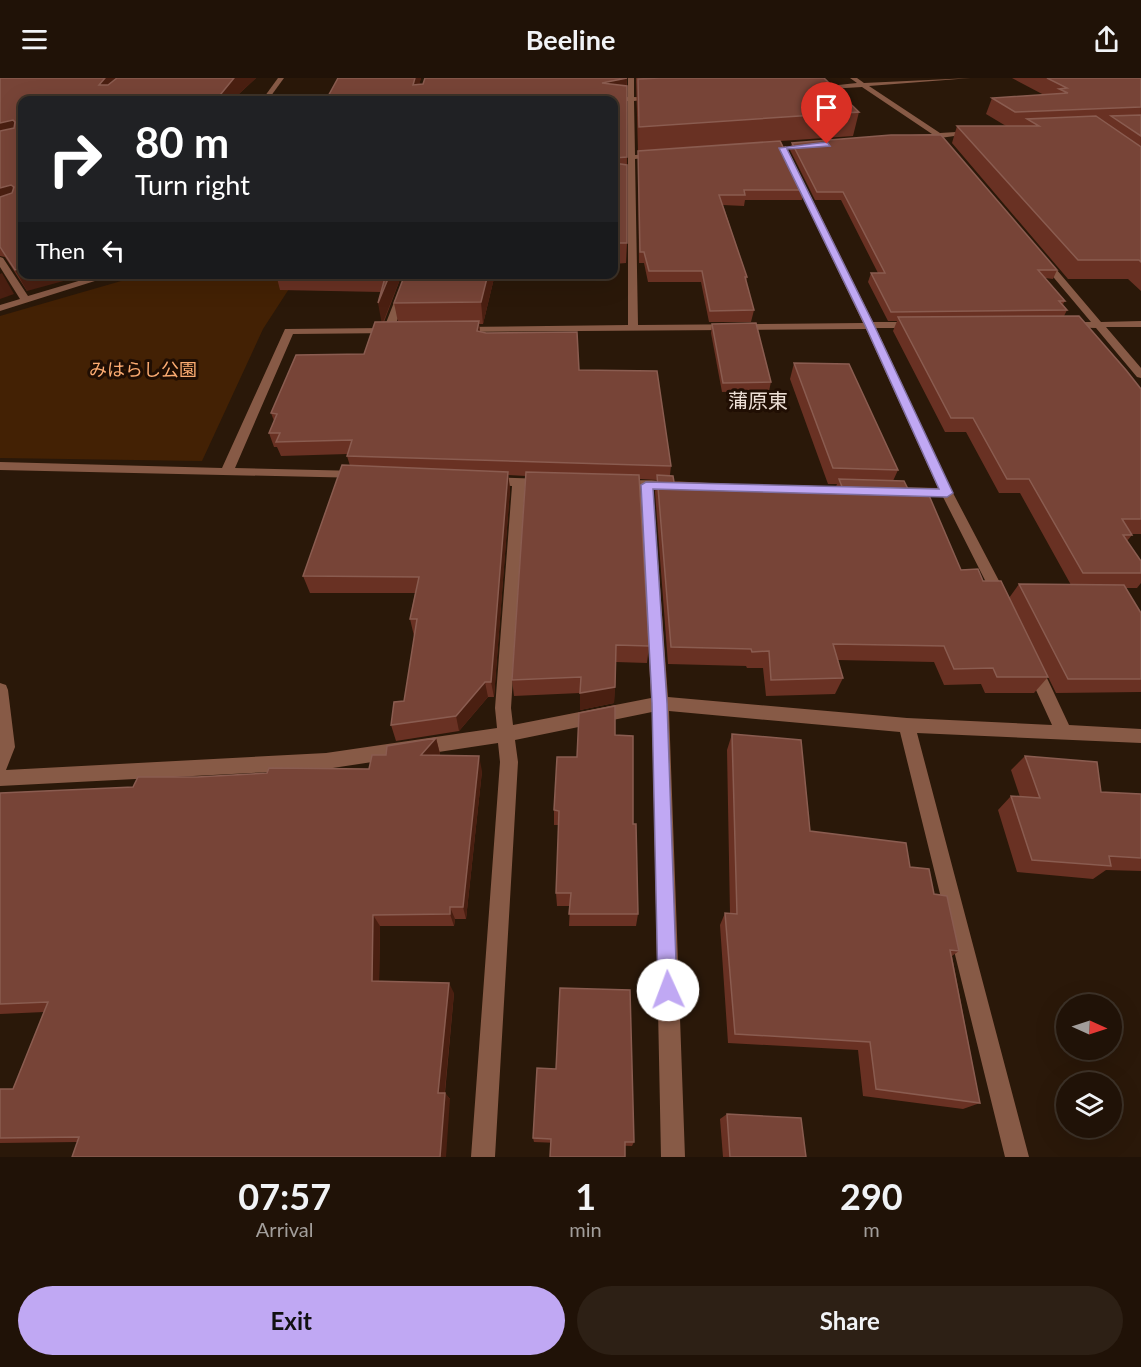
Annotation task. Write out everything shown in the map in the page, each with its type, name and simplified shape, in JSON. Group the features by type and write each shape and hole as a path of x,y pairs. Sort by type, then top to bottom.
{"street":[{"path":"267,96 281,78"},
{"path":"632,78 630,157 626,180 633,327"},
{"path":"853,78 939,135 946,144"},
{"path":"805,88 968,78"},
{"path":"618,100 666,97"},
{"path":"905,138 985,132"},
{"path":"783,148 947,493 1005,606"},
{"path":"630,157 666,156"},
{"path":"1037,252 1141,375"},
{"path":"0,260 26,300"},
{"path":"0,308 95,279"},
{"path":"227,471 289,331 394,331 409,279"},
{"path":"1052,325 1141,324"},
{"path":"446,330 927,325"},
{"path":"0,466 375,476"},
{"path":"475,480 554,484"},
{"path":"483,1157 509,762 503,697 519,483"},
{"path":"612,485 693,487"},
{"path":"646,485 660,703 673,1157"},
{"path":"716,487 947,493"},
{"path":"1030,659 1065,734"},
{"path":"0,690 6,747 0,764"},
{"path":"0,778 326,761 506,734 660,703 907,724 1065,734 1141,736"},
{"path":"907,724 1017,1157"}],"green space":[{"name":"みはらし公園","path":"128,279 295,279 263,329 202,461 0,458 0,316"}],"building":[{"path":"0,78 105,78 99,85 108,85 117,78 234,78 219,96 18,96 18,269 15,270 0,247 0,197 12,193 14,187 11,185 0,188 0,131 14,128 15,122 13,120 0,123"},
{"path":"338,78 415,78 413,85 423,84 425,78 627,78 602,83 627,86 627,157 618,158 618,96 328,96"},
{"path":"824,78 859,112 639,127 638,79"},
{"path":"1047,78 1141,78 1141,107 1015,112 992,98 1068,93 1059,89 1067,88"},
{"path":"1141,115 1141,136 1111,116"},
{"path":"1096,116 1141,147 1141,262 1139,260 1078,260 957,126 1039,126 1027,119"},
{"path":"891,135 941,135 1057,270 1038,270 1065,301 1059,301 1067,310 891,312 871,273 885,273 843,192 817,192 792,143"},
{"path":"780,141 804,190 744,190 745,195 719,195 747,277 745,277 754,310 710,311 702,271 649,271 644,252 640,252 638,151"},
{"path":"618,164 627,165 627,243 618,243"},
{"path":"385,279 388,279 378,303"},
{"path":"403,279 487,279 481,302 394,303"},
{"path":"1079,316 1141,389 1141,519 1122,519 1132,535 1123,535 1141,561 1141,573 1083,573 1029,479 1007,479 973,418 951,418 898,317"},
{"path":"479,321 477,331 486,333 577,332 579,370 657,371 671,466 347,456 352,440 276,442 280,433 269,433 277,414 271,413 296,355 364,354 375,322"},
{"path":"756,323 771,382 723,383 712,324"},
{"path":"794,363 849,364 898,470 833,468"},
{"path":"342,465 508,472 491,682 485,682 456,716 391,725 394,702 404,701 417,619 410,619 419,577 303,576"},
{"path":"526,472 639,475 649,646 616,645 615,687 580,693 581,677 512,680"},
{"path":"657,475 673,476 674,482 754,486 754,489 844,492 839,479 904,481 910,493 928,493 961,570 978,569 983,581 1001,581 1048,677 997,677 993,668 954,669 944,646 833,644 843,678 771,680 769,651 671,647"},
{"path":"1019,584 1124,585 1141,613 1141,679 1068,679"},
{"path":"615,706 615,735 633,736 633,824 636,824 638,914 569,914 571,893 556,893 559,811 554,810 557,757 577,757 579,713"},
{"path":"732,734 801,740 810,831 906,843 910,867 929,869 934,894 947,896 959,951 950,950 980,1103 876,1089 870,1042 735,1034 725,913 737,914"},
{"path":"436,738 421,755 479,756 463,907 450,907 450,914 373,915 372,981 449,983 438,1093 445,1093 440,1157 72,1157 79,1137 0,1138 0,1089 13,1089 48,1002 0,1004 0,793 133,787 138,777 197,777 267,773 269,768 369,769 372,755 386,755 387,746"},
{"path":"1025,756 1097,762 1101,792 1141,794 1141,858 1109,856 1111,866 1032,860 1011,796 1040,798"},
{"path":"560,988 630,990 634,1142 625,1142 625,1157 550,1157 551,1139 533,1138 537,1068 556,1069"},
{"path":"727,1114 801,1118 806,1157 730,1157"}],"district":[{"name":"蒲原東","path":"758,400"}],"route":[{"path":"668,990 660,703 646,485 947,493 783,148 827,144"}]}
